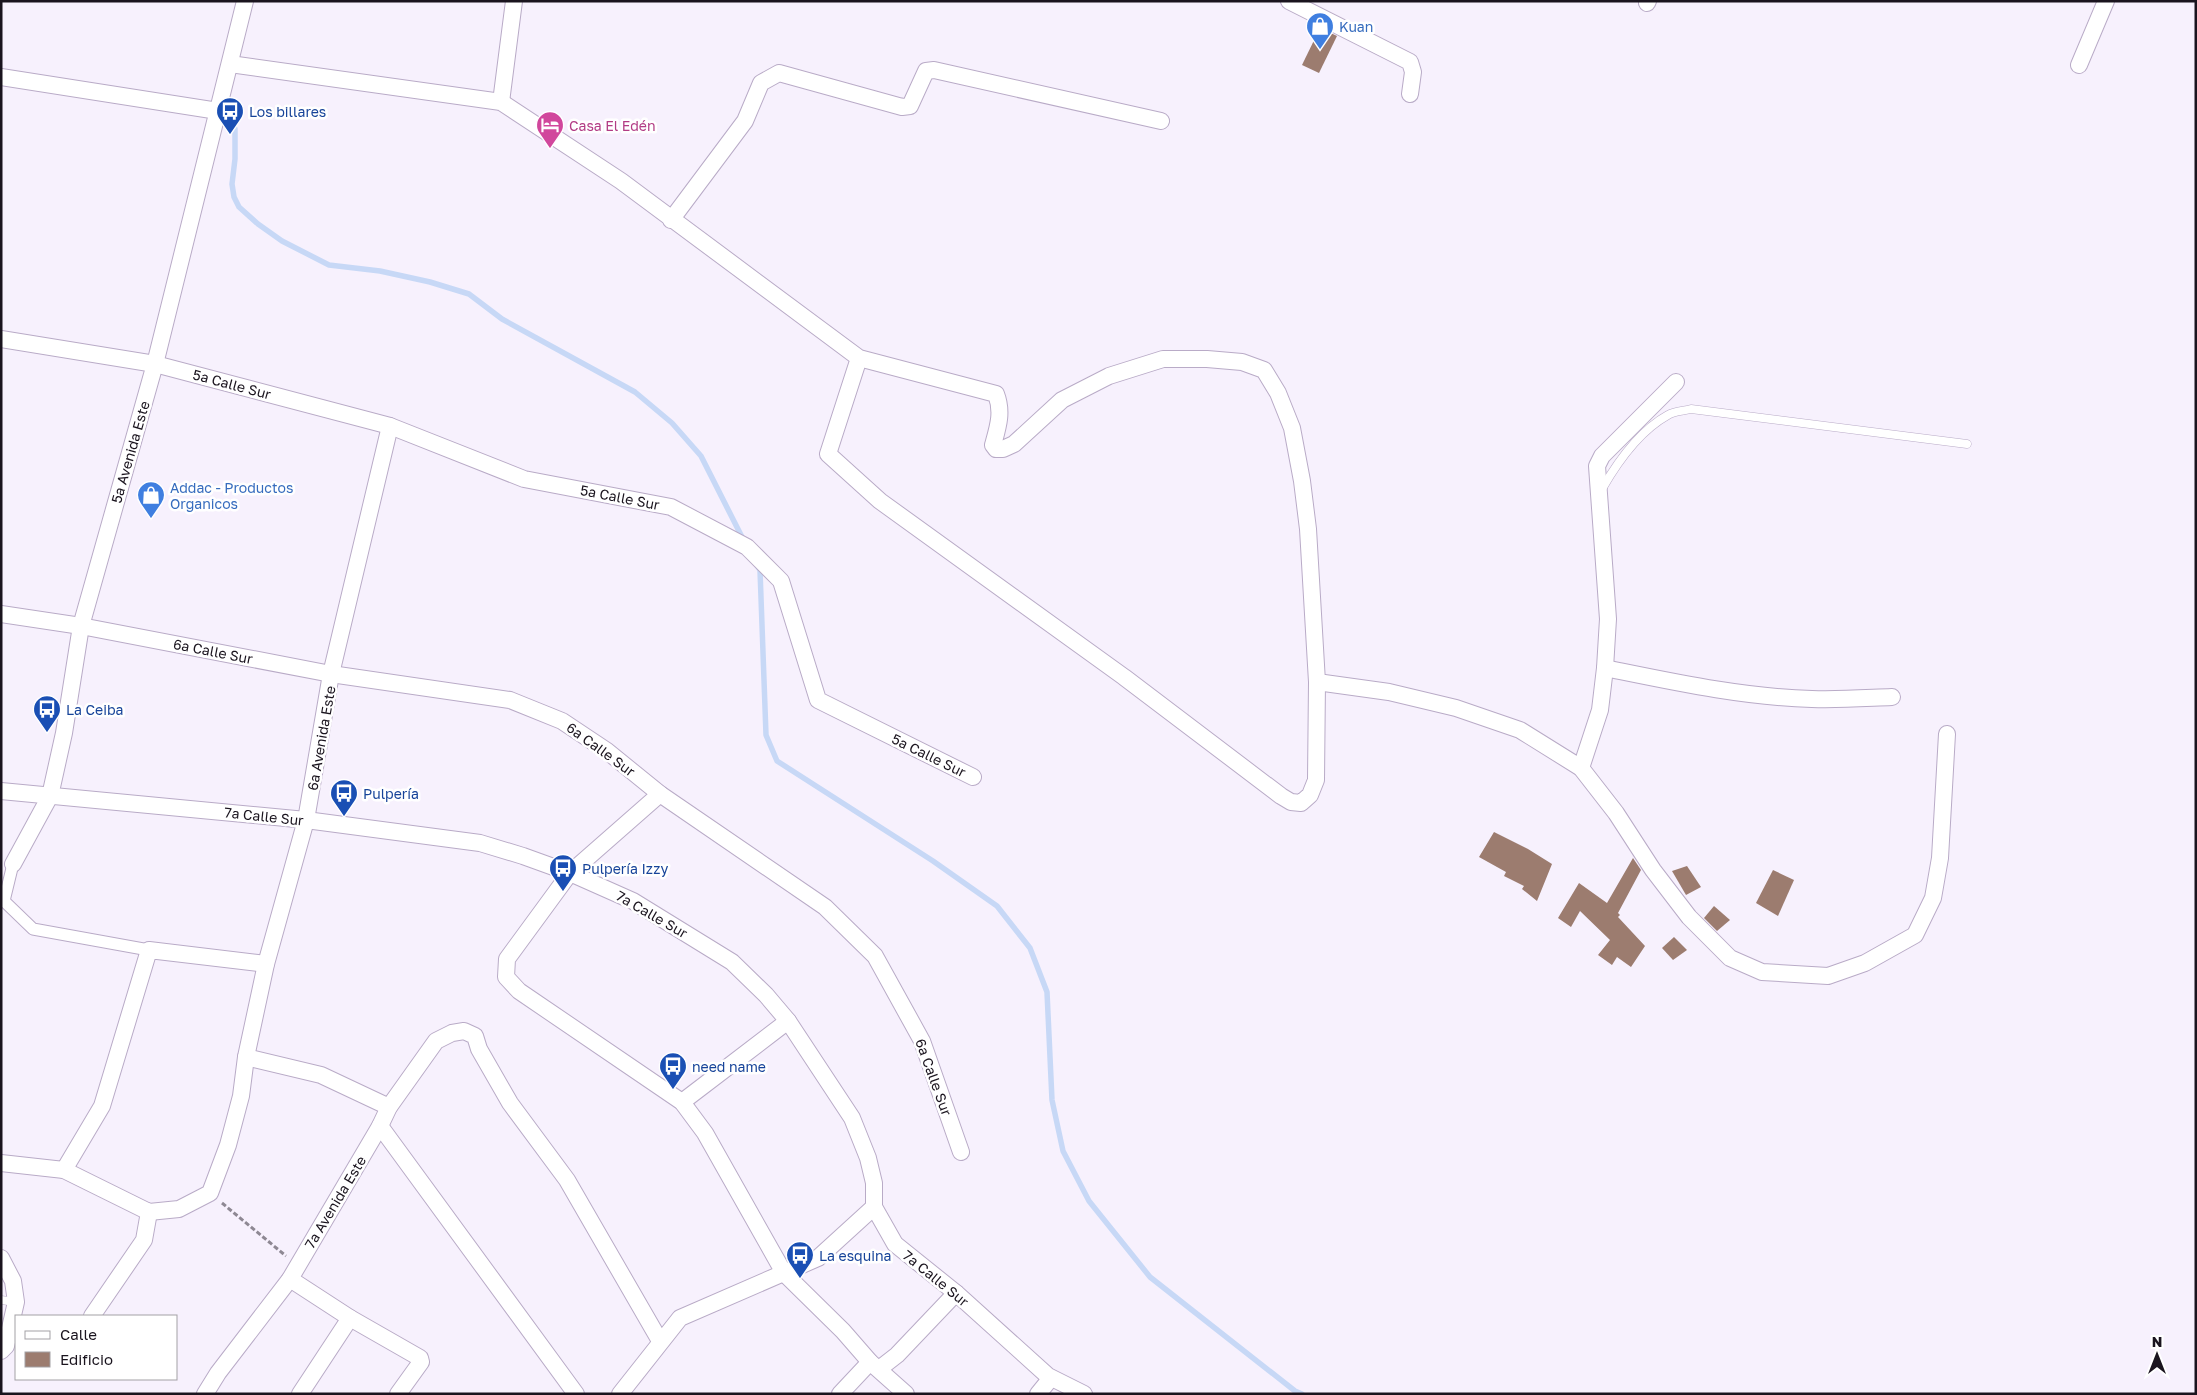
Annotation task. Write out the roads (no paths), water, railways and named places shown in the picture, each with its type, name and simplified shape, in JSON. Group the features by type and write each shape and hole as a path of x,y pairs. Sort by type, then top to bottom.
{"street":[{"name":"5a Avenida Este","path":"13,864 50,796 64,733 81,626 155,364 245,1"},
{"path":"501,102 514,1"},
{"path":"1289,1 1410,62 1413,72 1410,94"},
{"path":"2079,65 2106,1"},
{"path":"230,64 501,102 621,181 859,358 996,394 1000,406 1000,422 993,445 996,449 1003,449 1014,444 1062,400 1109,376 1154,362 1164,360 1242,362 1264,370 1278,393 1292,428 1302,481 1308,529 1317,682 1316,780 1310,795 1301,803 1291,802 1124,677 880,501 828,454 859,358"},
{"path":"671,220 745,120 761,83 779,73 902,107 910,106 926,71 934,70 1161,120"},
{"path":"1,77 218,111"},
{"name":"5a Calle Sur","path":"1,339 155,364 390,426 524,479 671,507 747,547 781,580 818,700 973,777"},
{"path":"1581,768 1600,710 1608,619 1596,472 1602,456 1676,382"},
{"name":"6a Avenida Este","path":"149,1212 179,1209 210,1193 228,1145 241,1096 246,1057 266,964 306,820 331,674 390,426"},
{"name":"6a Calle Sur","path":"1,614 81,626 331,674 510,700 562,721 607,751 660,794 826,907 875,956 922,1041 961,1152"},
{"path":"1605,668 1705,688 1760,696 1814,700 1892,697"},
{"path":"1317,682 1389,692 1456,708 1520,730 1581,768 1616,813 1653,870 1689,916 1730,958 1762,972 1828,976 1865,963 1915,935 1923,922 1933,898 1940,858 1947,734"},
{"name":"7a Calle Sur","path":"1,791 306,820 480,843 523,856 633,901 732,962 766,995 788,1021 852,1118 870,1166 874,1183 874,1207 895,1244 956,1293 1051,1378 1084,1394"},
{"path":"660,794 570,874 507,959 506,977 519,991 682,1102 705,1133 784,1273 843,1330 875,1366 906,1394"},
{"path":"13,864 4,901 33,929 149,950 266,964"},
{"path":"64,1170 102,1106 149,950"},
{"path":"682,1102 788,1021"},
{"name":"7a Avenida Este","path":"204,1394 294,1272 380,1126 389,1107 436,1041 452,1032 464,1031 475,1036 479,1049 510,1103 567,1180 660,1341"},
{"path":"246,1057 321,1075 389,1107"},
{"path":"380,1126 576,1394"},
{"path":"1,1163 64,1170 149,1212 144,1240 93,1315"},
{"path":"620,1394 680,1318 818,1258 874,1207"},
{"path":"1,1258 13,1281 8,1301 8,1348"},
{"path":"294,1272 350,1318 420,1358 420,1362 398,1394"},
{"path":"840,1394 875,1366 897,1355 956,1293"},
{"path":"300,1394 350,1318"},
{"path":"1038,1394 1051,1378"}],"lane":[{"path":"1598,495 1620,458 1651,428 1669,414 1691,409 1967,444"}],"waterway":[{"path":"235,129 235,159 232,184 234,197 239,207 258,224 282,241 329,265 380,271 430,282 469,294 502,319 635,392 672,423 701,456 744,541"},
{"path":"756,564 760,570 766,735 777,761 933,861 997,906 1030,948 1047,992 1052,1100 1063,1151 1089,1201 1150,1277 1295,1391 1302,1394"}],"place":[{"name":"Kuan","path":"1320,50"},
{"name":"Los billares","path":"230,135"},
{"name":"Casa El Edén","path":"550,149"},
{"name":"Addac - Productos Organicos","path":"151,519"},
{"name":"La Ceiba","path":"47,733"},
{"name":"Pulpería","path":"344,817"},
{"name":"Pulpería Izzy","path":"563,892"},
{"name":"need name","path":"673,1090"},
{"name":"La esquina","path":"800,1279"}]}
